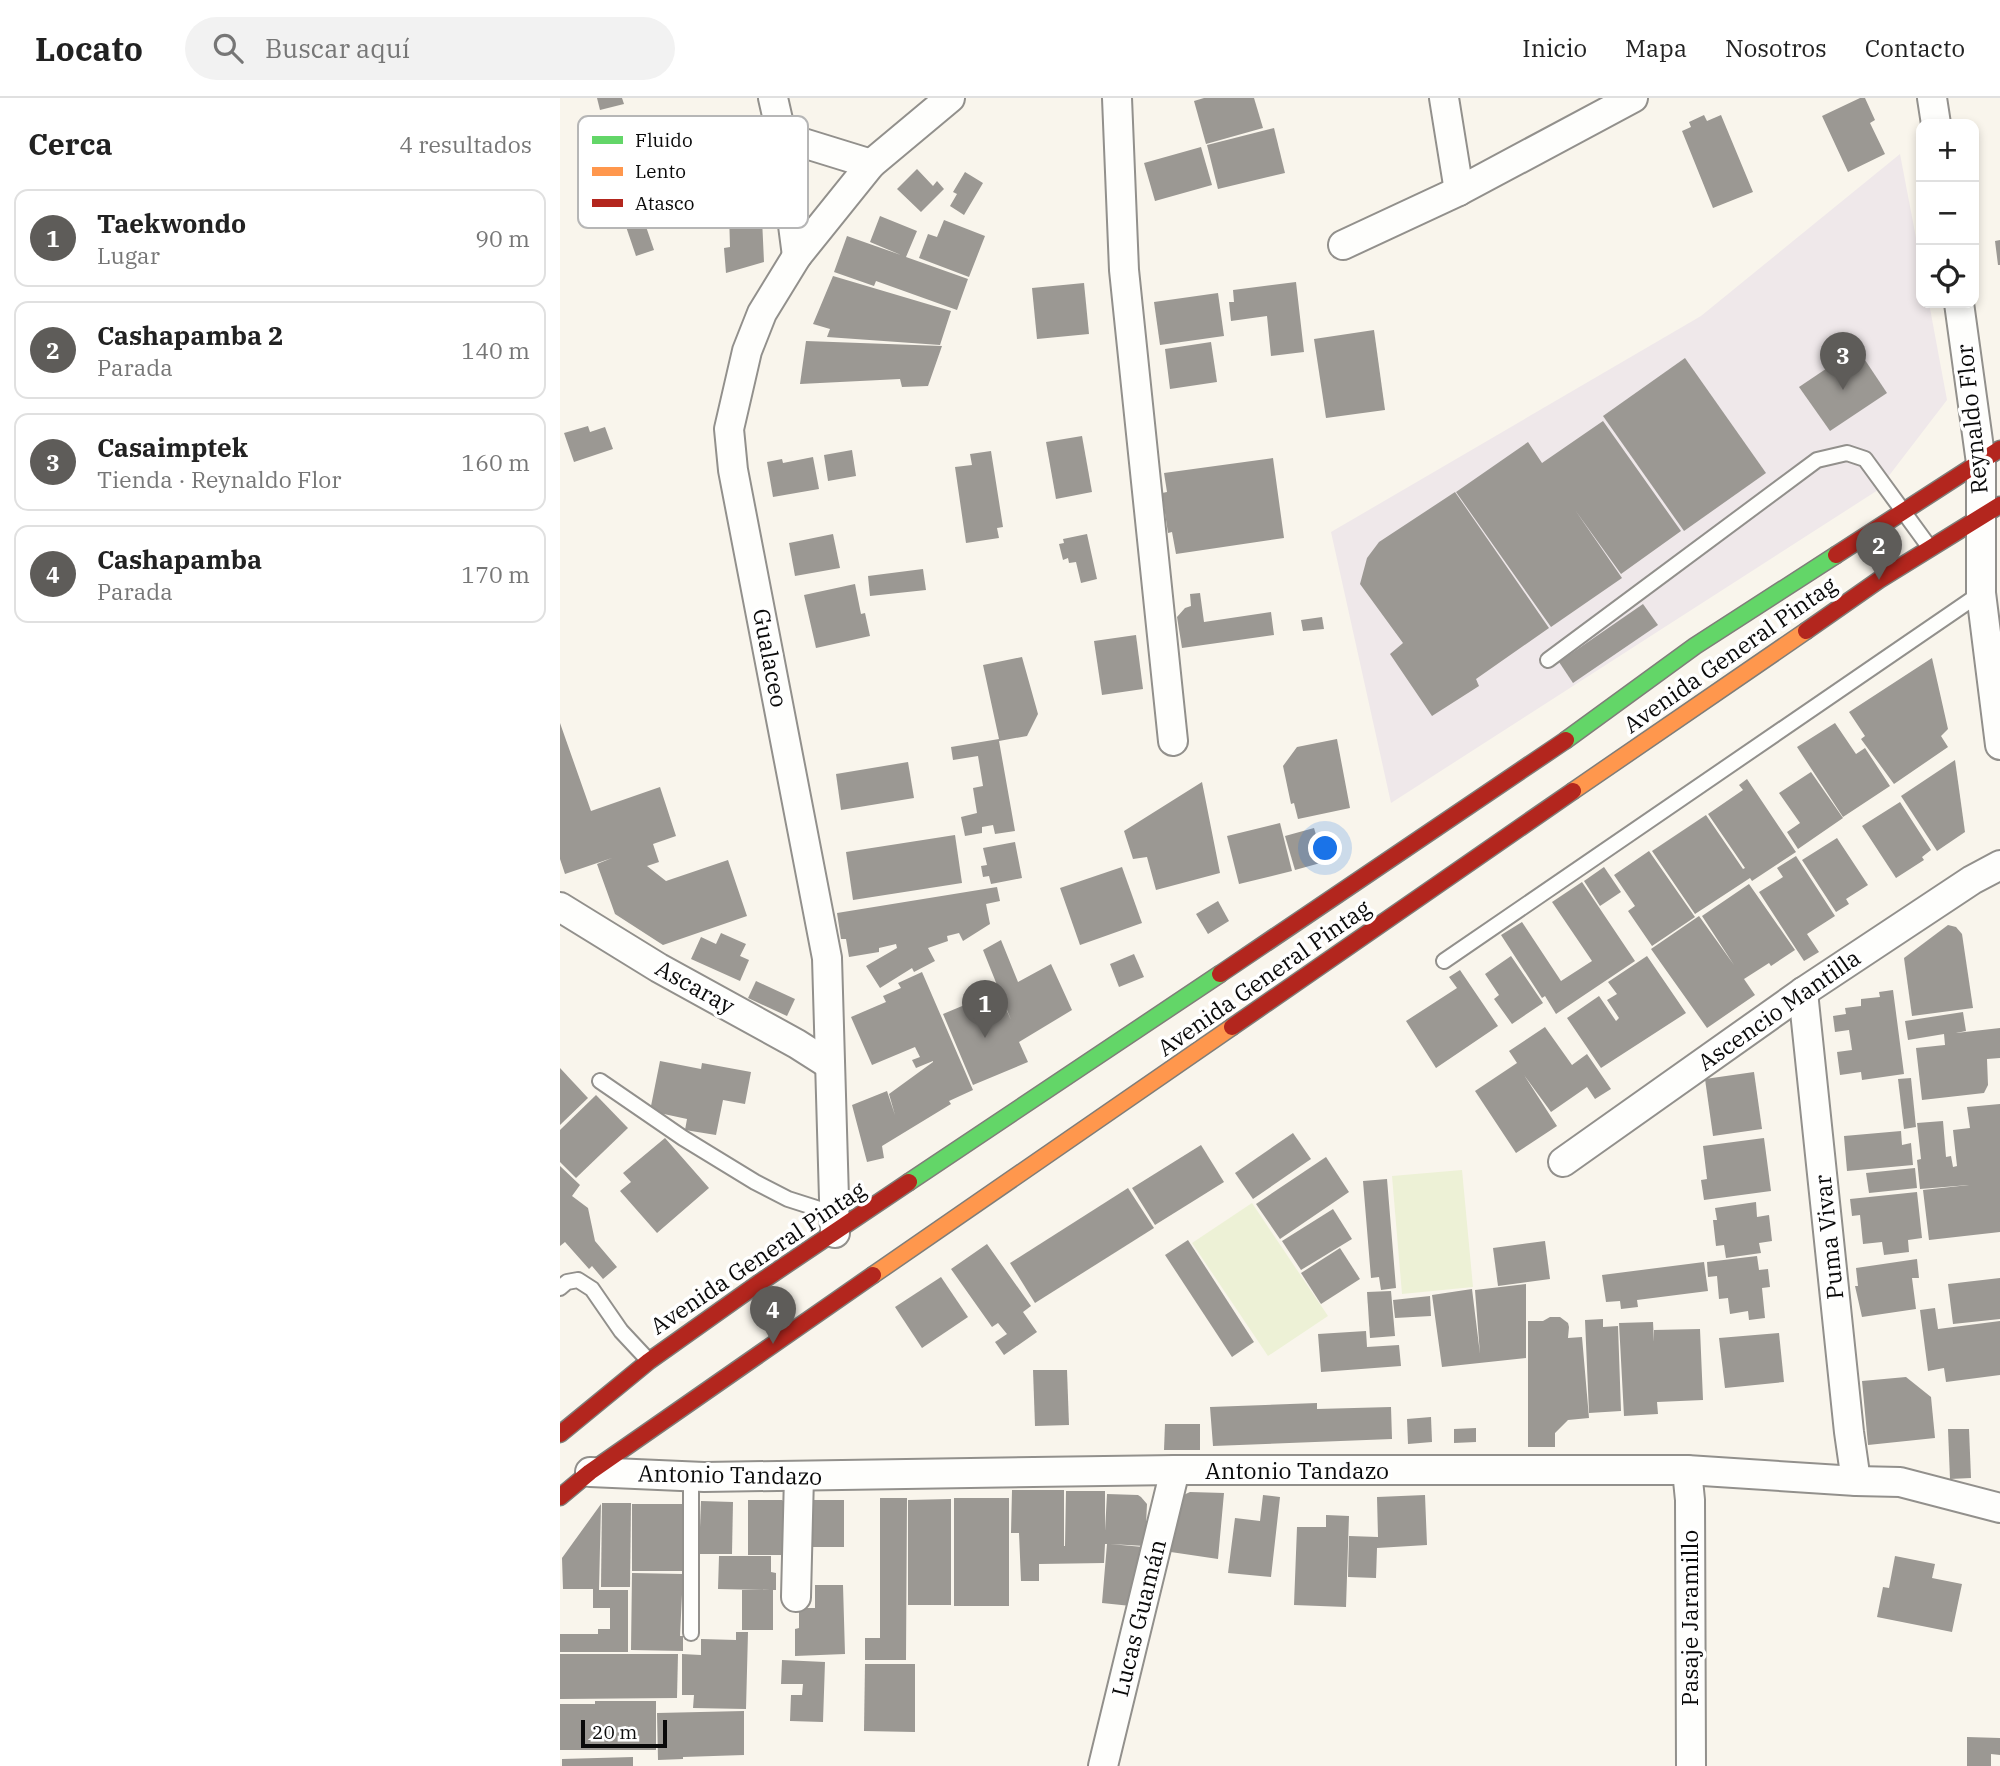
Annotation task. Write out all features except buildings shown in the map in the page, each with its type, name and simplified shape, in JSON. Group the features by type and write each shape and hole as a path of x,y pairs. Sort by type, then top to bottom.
{"highway":[{"name":"Avenida General Pintag","path":"560,1434 649,1361 759,1283 835,1223 1538,760 1695,646 1990,456"},
{"name":"Avenida General Pintag","path":"560,1497 590,1472 1879,580 1990,511"}],"street":[{"path":"773,98 777,116"},
{"name":"Gualaceo","path":"835,1223 827,958 733,470 729,429 747,351 762,313 797,256 871,164 950,98"},
{"path":"1117,98 1124,270 1173,741"},
{"path":"1444,98 1460,191"},
{"path":"1343,245 1460,191 1633,98"},
{"path":"1932,98 1935,119"},
{"path":"808,145 871,164"},
{"path":"793,228 797,256"},
{"name":"Reynaldo Flor","path":"1960,308 1990,456 1990,511 1981,593 2000,745"},
{"name":"Ascencio Mantilla","path":"1563,1162 1803,992 1972,880 2000,865"},
{"name":"Ascaray","path":"560,907 659,968 831,1065"},
{"name":"Puma Vivar","path":"1803,992 1856,1482"},
{"name":"Antonio Tandazo","path":"590,1472 691,1477 1175,1470 1687,1470 1856,1482 1900,1482 2000,1508"},
{"name":"Lucas Guamán","path":"1103,1766 1175,1470"},
{"name":"Pasaje Jaramillo","path":"1687,1470 1690,1500 1691,1766"},
{"path":"796,1597 799,1476"}],"lane":[{"path":"1548,660 1817,460 1847,453 1865,459 1930,549"},
{"path":"1444,961 1981,593"},
{"path":"600,1081 683,1138 755,1182 835,1223"},
{"path":"560,1287 578,1280 592,1289 621,1331 649,1361"},
{"path":"691,1477 691,1633"}],"shaded area":[{"path":"1900,154 1916,238 1916,308 1930,308 1947,400 1878,490 1391,803 1331,532 1701,316"}],"green space":[{"path":"1462,1170 1473,1287 1402,1294 1392,1176"},
{"path":"1252,1203 1328,1316 1268,1356 1192,1243"}],"traffic: fast":[{"path":"1566,740 1695,646 1836,555"},
{"path":"909,1182 1220,974"}],"traffic: slow":[{"path":"1573,791 1806,631"},
{"path":"873,1275 1232,1027"}],"traffic: jam":[{"path":"1836,555 2000,449"},
{"path":"1806,631 1879,580 2000,505"},
{"path":"1220,974 1566,740"},
{"path":"1232,1027 1573,791"},
{"path":"560,1434 649,1361 909,1182"},
{"path":"560,1497 590,1472 873,1275"}],"place":[{"name":"Casaimptek","path":"1843,390"},
{"name":"Cashapamba 2","path":"1879,580"},
{"name":"Taekwondo","path":"985,1038"},
{"name":"Cashapamba","path":"773,1344"}]}
